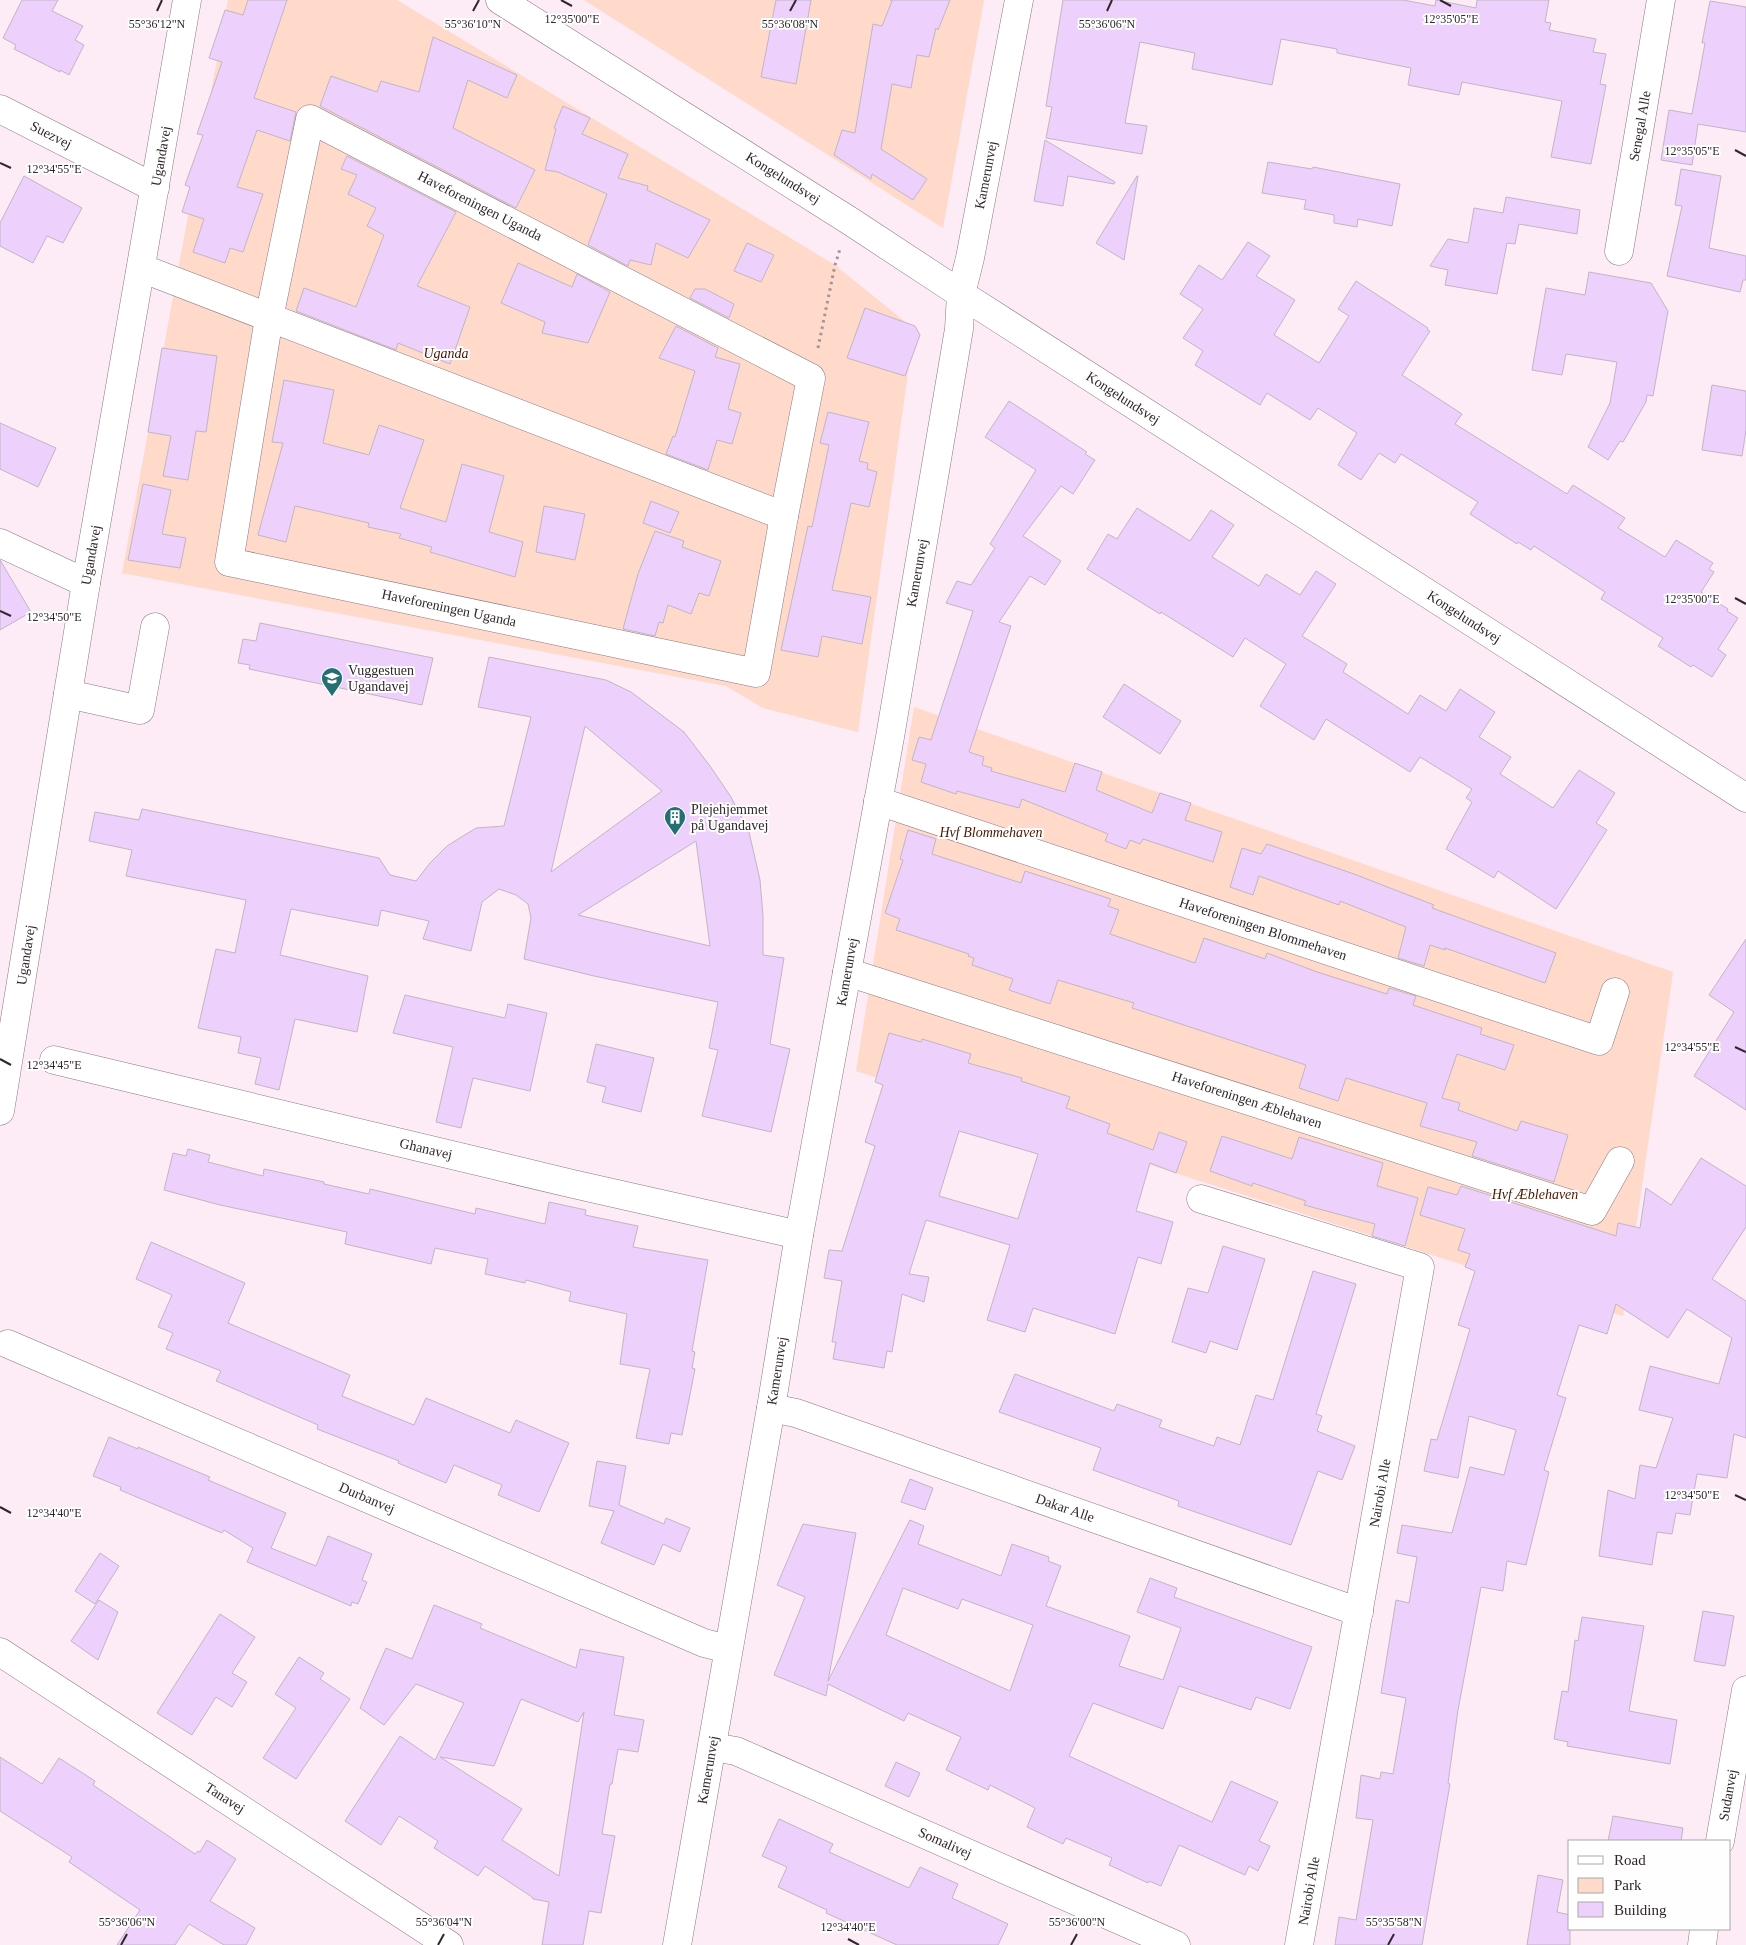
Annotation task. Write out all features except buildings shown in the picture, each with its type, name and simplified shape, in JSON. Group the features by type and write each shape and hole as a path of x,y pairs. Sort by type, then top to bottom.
{"street":[{"name":"Ugandavej","path":"0,1111 5,1048 188,0"},
{"name":"Kongelundsvej","path":"500,0 850,220 961,294 1746,798"},
{"name":"Kamerunvej","path":"677,1945 771,1408 799,1235 878,801 959,329 961,294 970,258 1019,0"},
{"name":"Senegal Alle","path":"1618,251 1661,0"},
{"name":"Suezvej","path":"0,109 155,188"},
{"name":"Haveforeningen Uganda","path":"310,118 812,378 784,516 756,673 229,562 268,318 310,118"},
{"path":"141,268 784,516"},
{"path":"0,543 86,583"},
{"path":"68,694 140,710 155,627"},
{"name":"Haveforeningen Blommehaven","path":"878,801 1599,1041 1615,992"},
{"name":"Haveforeningen Æblehaven","path":"847,972 1592,1212 1620,1161"},
{"name":"Ghanavej","path":"54,1060 573,1184 799,1235"},
{"name":"Nairobi Alle","path":"1201,1199 1420,1267 1299,1945"},
{"name":"Durbanvej","path":"8,1344 704,1643 728,1649"},
{"name":"Dakar Alle","path":"771,1408 796,1413 1359,1612"},
{"name":"Tanavej","path":"0,1652 449,1945"},
{"name":"Sudanvej","path":"1720,1840 1746,1690"},
{"name":"Somalivej","path":"712,1747 736,1751 1176,1945"},
{"path":"1702,1945 1704,1930"}],"path":[{"path":"812,378 835,266 850,220"}],"green space":[{"name":"Uganda","path":"228,0 397,0 835,265 914,329 858,732 763,708 726,686 122,573"},
{"path":"584,0 984,0 943,228"},
{"path":"914,707 1673,972 1623,1316 856,1071"}],"place":[{"name":"Vuggestuen Ugandavej","path":"332,697"},
{"name":"Plejehjemmet på Ugandavej","path":"675,836"}],"park label":[{"name":"Hvf Blommehaven","path":"991,832"},
{"name":"Hvf Æblehaven","path":"1535,1194"}]}
